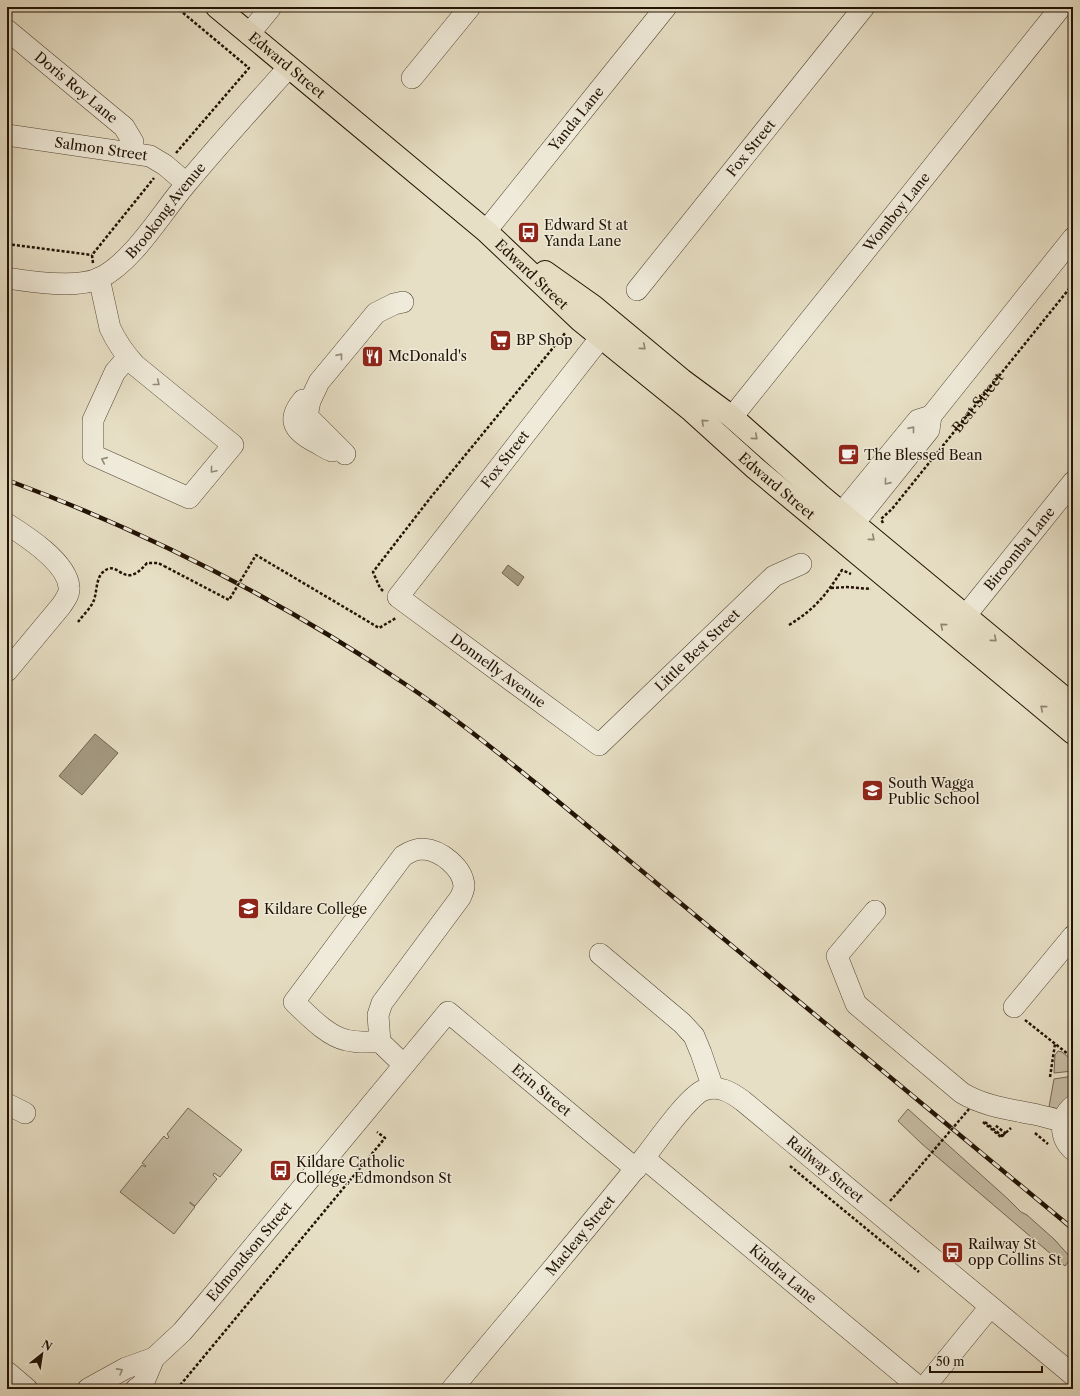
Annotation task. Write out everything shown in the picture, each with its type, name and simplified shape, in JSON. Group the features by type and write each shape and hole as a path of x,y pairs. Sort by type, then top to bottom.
{"highway":[{"name":"Edward Street","path":"217,7 486,230 589,302 607,330 692,411 755,468 1073,733"},
{"name":"Edward Street","path":"607,330 682,380 732,417 848,518 1073,705"}],"street":[{"path":"249,34 270,7"},
{"path":"412,78 470,7"},
{"name":"Yanda Lane","path":"486,230 666,7"},
{"name":"Fox Street","path":"637,290 864,7"},
{"name":"Womboy Lane","path":"732,417 1061,7"},
{"name":"Doris Roy Lane","path":"7,30 124,127 133,142 132,153"},
{"name":"Brookong Avenue","path":"7,278 52,283 77,283 97,279 118,266 134,250 186,184 289,67"},
{"name":"Salmon Street","path":"7,135 150,156 164,165 186,184"},
{"name":"Best Street","path":"835,535 918,420 931,416 1073,238"},
{"path":"97,279 110,328 128,357 135,365 233,445 189,498 93,455 93,420 115,372 128,357"},
{"path":"345,454 307,416 310,401 319,382 376,313 394,304 403,302"},
{"name":"Fox Street","path":"394,602 607,330"},
{"name":"Biroomba Lane","path":"966,615 1073,482"},
{"path":"7,524 23,534 45,552 60,567 67,577 69,587 67,597 61,606 7,671"},
{"name":"Little Best Street","path":"599,744 774,576 800,564"},
{"name":"Donnelly Avenue","path":"394,602 599,744"},
{"path":"380,1042 378,1015 382,1003 460,898 464,888 458,869 444,856 431,850 423,849 410,852 403,856 294,1002 315,1022 332,1034 346,1040 380,1042 404,1065"},
{"path":"875,911 836,956 856,1004 971,1099 996,1107 1035,1114 1068,1113 1062,1128 1064,1138 1073,1150"},
{"path":"1014,1007 1073,936"},
{"path":"600,954 682,1023 694,1036 713,1088"},
{"name":"Edmondson Street","path":"88,1389 126,1368 154,1358 182,1332 448,1012"},
{"name":"Erin Street","path":"448,1012 640,1163"},
{"name":"Macleay Street","path":"452,1389 694,1097 703,1090 713,1088"},
{"name":"Railway Street","path":"713,1088 723,1089 734,1094 743,1101 1073,1375"},
{"name":"Kindra Lane","path":"640,1163 922,1389"},
{"path":"922,1389 990,1307"},
{"name":"Edmondson Street","path":"136,1389 143,1384 154,1358"},
{"path":"7,1372 27,1389"}],"path":[{"path":"92,255 164,165 249,68 176,7"},
{"path":"7,244 92,255"},
{"path":"92,255 97,279"},
{"name":"Best Street","path":"881,519 897,503 1073,284"},
{"path":"78,622 94,600 97,584 102,573 112,568 117,569 129,576 139,572 147,563 158,563 229,600 256,555 379,628 394,602 380,588 373,572 431,497 566,332"},
{"path":"789,625 817,604 831,588 842,570"},
{"path":"831,588 847,587 871,589"},
{"path":"1014,1007 1018,1015 1073,1058"},
{"path":"1050,1077 1055,1044"},
{"path":"892,1198 969,1109"},
{"path":"1010,1128 1015,1126"},
{"path":"1032,1130 1050,1145"},
{"path":"177,1389 385,1138 376,1132"},
{"path":"785,1161 920,1273"}],"shaded area":[{"path":"508,565 524,577 518,586 502,573"},
{"path":"95,734 118,753 82,795 59,776"},
{"path":"1058,1051 1062,1052 1073,1061 1073,1071 1054,1073 1055,1055"},
{"path":"1073,1076 1073,1094 1059,1108 1049,1107 1054,1079"},
{"path":"188,1108 242,1150 220,1177 214,1173 213,1175 217,1179 195,1206 190,1202 195,1207 174,1234 120,1192 142,1165 145,1167 146,1166 142,1163 164,1136 167,1139 169,1137 167,1134"},
{"path":"908,1109 1021,1212 1027,1215 1055,1240 1071,1258 1065,1266 922,1144 898,1121"}],"railway":[{"path":"7,480 111,522 212,570 310,624 358,653 423,696 475,734 542,788 1073,1229"}],"place":[{"name":"Edward St at Yanda Lane","path":"528,233"},
{"name":"BP Shop","path":"500,340"},
{"name":"McDonald's","path":"373,356"},
{"name":"The Blessed Bean","path":"848,455"},
{"name":"South Wagga Public School","path":"872,791"},
{"name":"Kildare College","path":"248,909"},
{"name":"Kildare Catholic College, Edmondson St","path":"281,1170"},
{"name":"Railway St opp Collins St","path":"953,1252"}]}
